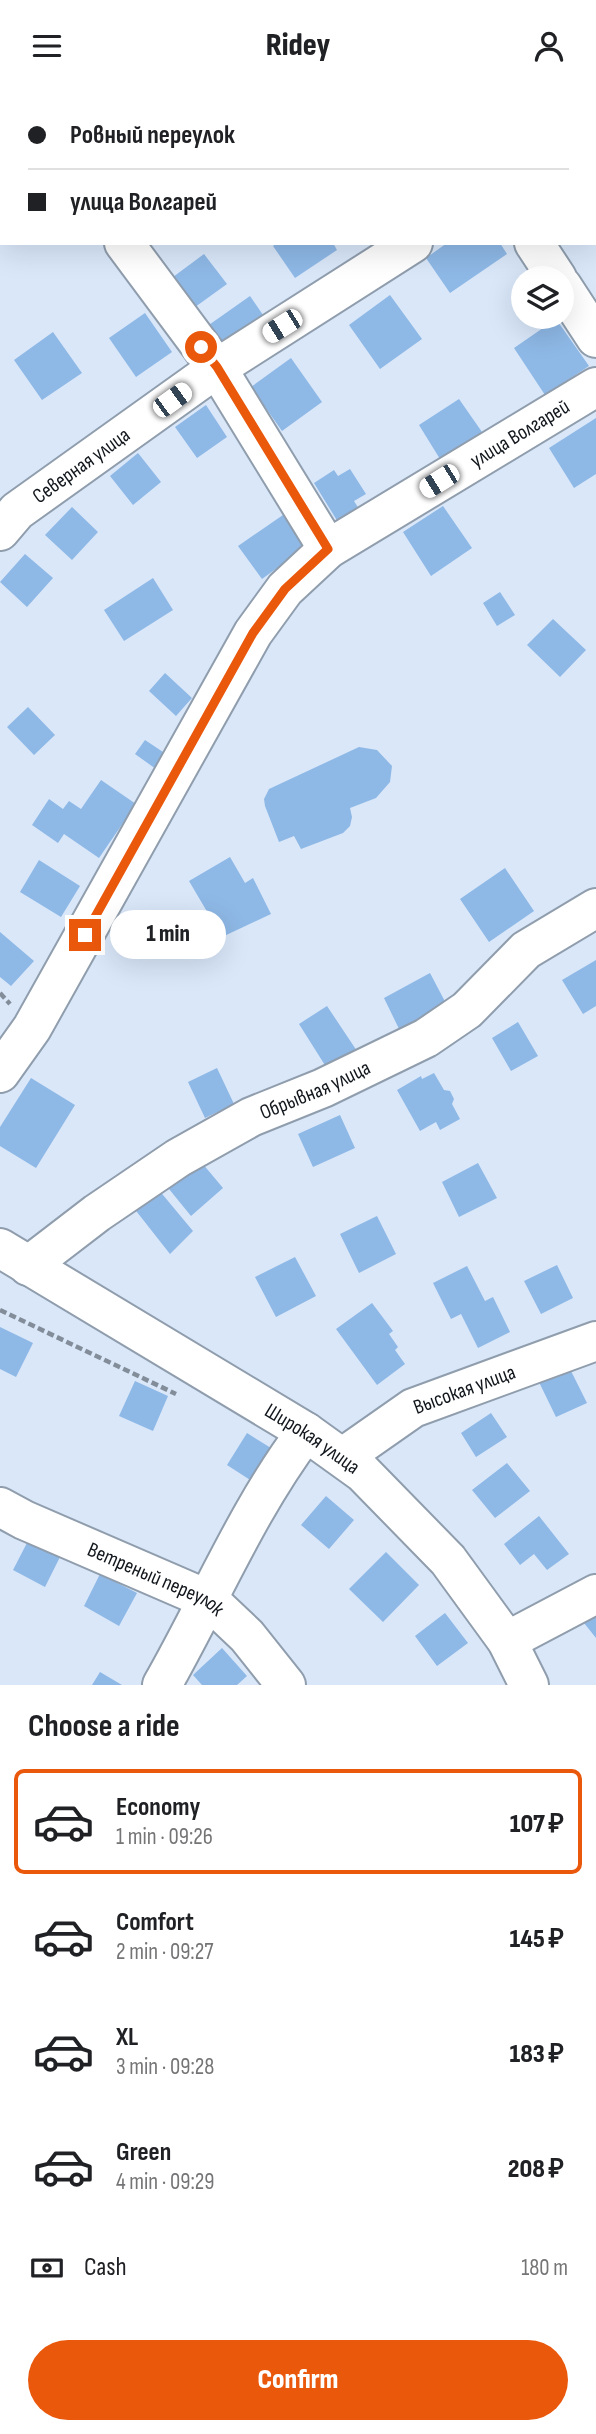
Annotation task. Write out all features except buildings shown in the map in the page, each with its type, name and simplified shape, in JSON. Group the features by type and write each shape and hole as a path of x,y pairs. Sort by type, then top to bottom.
{"street":[{"path":"126,245 217,367 328,549"},
{"name":"Северная улица","path":"6,510 217,367 410,245"},
{"path":"535,245 549,266"},
{"path":"574,304 596,338"},
{"name":"улица Волгарей","path":"0,1073 32,1028 253,633 285,589 328,549 596,387"},
{"name":"Обрывная улица","path":"9,1258 97,1213 178,1158 251,1117 323,1089 426,1038 467,1010 526,950 596,908"},
{"name":"Широкая улица","path":"9,1258 306,1432 363,1473 449,1560 508,1641 529,1685"},
{"name":"Высокая улица","path":"343,1457 414,1408 596,1341"},
{"path":"162,1685 209,1600 251,1515 306,1432"},
{"name":"Ветреный переулок","path":"0,1507 24,1520 209,1600 247,1636 286,1685"},
{"path":"508,1641 596,1594"}],"route":[{"path":"85,935 253,633 285,589 328,549 217,367 201,347"}]}
